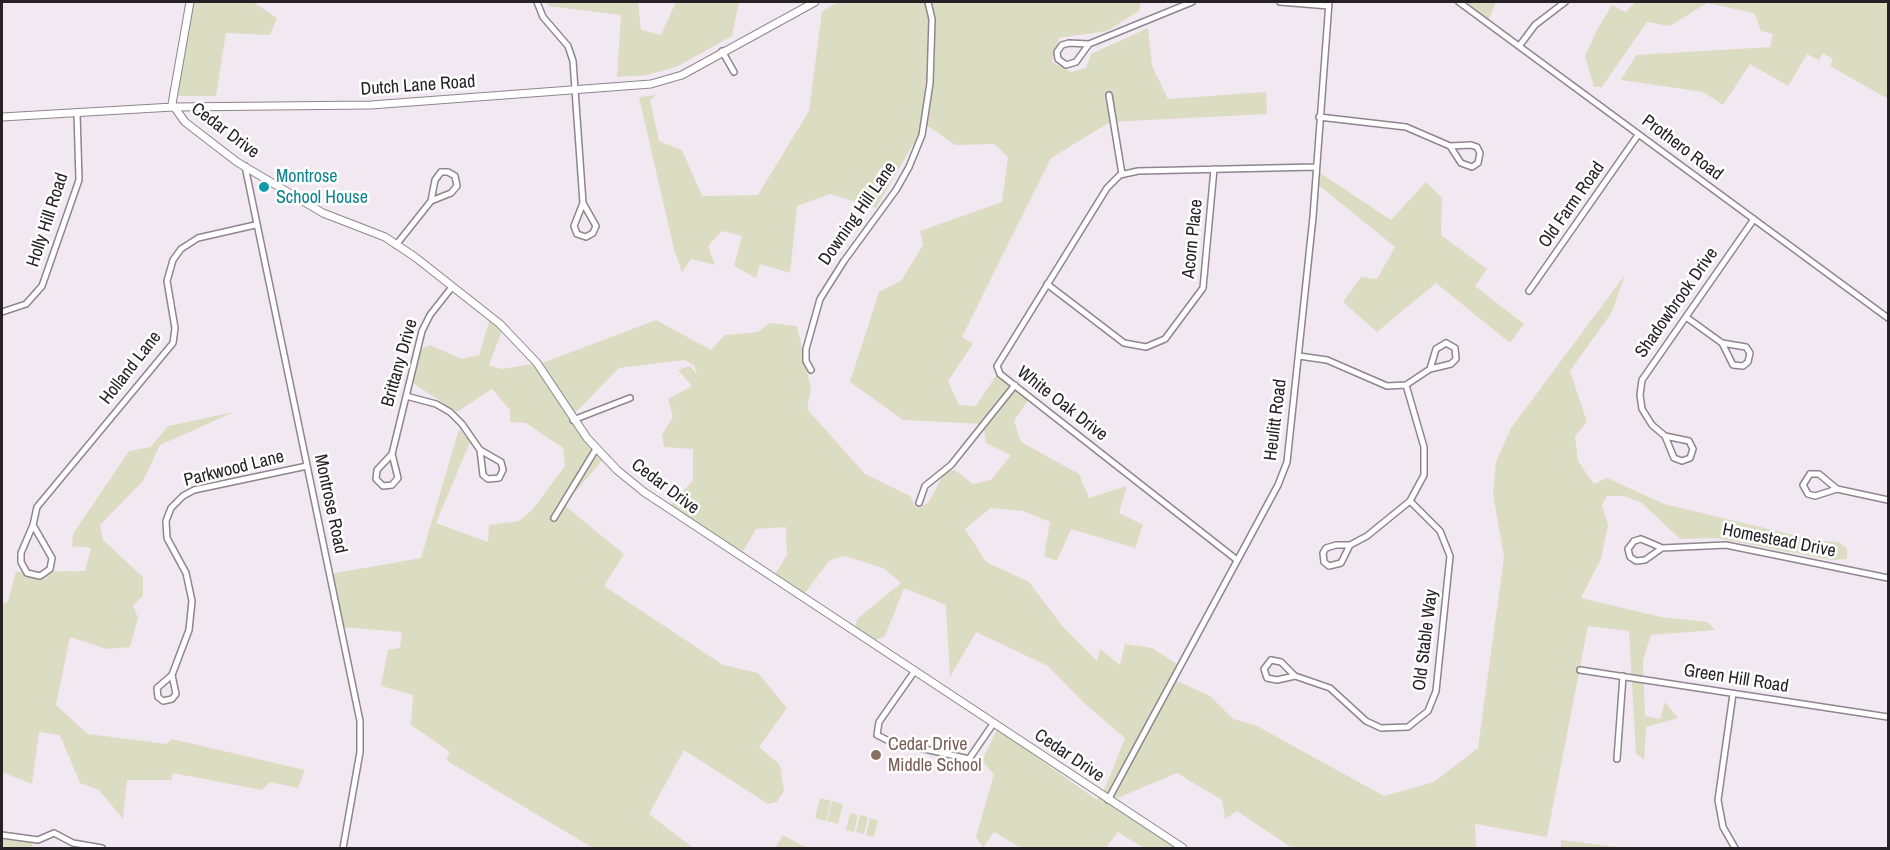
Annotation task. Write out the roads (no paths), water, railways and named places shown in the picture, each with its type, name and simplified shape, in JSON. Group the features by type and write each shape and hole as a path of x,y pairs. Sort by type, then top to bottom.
{"street":[{"path":"173,107 190,2"},
{"path":"537,2 543,17 568,46 573,61 583,203 596,226 593,233 586,237 577,234 574,226 583,203"},
{"name":"Dutch Lane Road","path":"2,117 173,107 371,105 575,91 665,81 815,2"},
{"name":"Downing Hill Lane","path":"811,370 806,361 806,349 813,318 823,294 895,191 909,167 922,135 930,80 932,19 928,2"},
{"path":"1089,44 1072,64 1066,64 1058,59 1058,50 1065,43 1089,44 1192,2"},
{"path":"1280,2 1329,4"},
{"name":"Prothero Road","path":"1459,2 1888,318"},
{"path":"1520,45 1535,25 1565,2"},
{"name":"Heulitt Road","path":"1108,800 1285,470 1299,356 1329,4"},
{"path":"722,51 734,72"},
{"path":"1109,94 1122,174 1315,167"},
{"name":"Cedar Drive","path":"173,107 185,122 244,166 323,213 376,233 396,244 518,340 544,372 573,420 596,449 626,478 679,517 1178,847"},
{"name":"Holly Hill Road","path":"2,312 32,300 44,282 79,180 77,113"},
{"path":"1319,117 1406,127 1450,146 1474,146 1480,151 1480,160 1472,167 1464,165 1450,146"},
{"name":"Old Farm Road","path":"1529,291 1638,135"},
{"name":"Montrose Road","path":"244,166 360,721 360,752 343,849"},
{"name":"Acorn Place","path":"1047,284 1124,343 1146,347 1165,339 1203,288 1214,169"},
{"path":"396,244 431,201 455,189 456,179 452,173 444,172 437,176 431,201"},
{"name":"White Oak Drive","path":"1122,174 1107,188 997,363 999,372 1237,560"},
{"name":"Shadowbrook Drive","path":"1665,436 1689,441 1692,446 1692,456 1684,461 1674,458 1665,436 1645,416 1640,402 1640,388 1647,370 1754,219"},
{"name":"Holland Lane","path":"33,525 52,558 50,569 40,576 27,573 21,562 21,553 39,504 173,343 175,328 167,281 177,255 198,238 255,225"},
{"name":"Brittany Drive","path":"392,454 398,478 393,485 386,486 378,482 376,474 392,454 423,326 452,287"},
{"path":"1686,317 1722,343 1746,347 1750,356 1748,362 1739,367 1733,365 1722,343"},
{"path":"1299,356 1327,360 1381,385 1406,385 1431,369 1454,362 1457,356 1455,348 1446,343 1438,346 1431,369"},
{"path":"919,502 925,486 951,465 1015,385"},
{"path":"1350,545 1336,566 1324,562 1322,555 1326,548 1350,545 1367,536 1410,501 1424,476 1426,455 1406,385"},
{"path":"406,396 436,404 450,412 462,424 480,450 501,462 504,470 499,478 488,479 483,475 480,450"},
{"path":"573,420 630,398"},
{"path":"554,518 596,449"},
{"name":"Parkwood Lane","path":"172,675 176,694 172,699 164,701 158,697 157,688 172,675 189,630 192,601 186,573 167,538 166,521 171,508 183,496 194,490 307,466"},
{"path":"1837,489 1811,495 1806,492 1803,482 1807,476 1816,473 1837,489 1888,500"},
{"name":"Old Stable Way","path":"1295,675 1330,688 1366,721 1381,728 1408,727 1428,711 1436,691 1449,556 1441,532 1410,501"},
{"name":"Homestead Drive","path":"1662,548 1641,562 1632,559 1629,554 1630,545 1637,540 1662,548 1726,545 1888,578"},
{"path":"1270,660 1278,660 1295,675 1273,680 1265,675 1264,669 1270,660"},
{"name":"Green Hill Road","path":"1580,670 1888,717"},
{"path":"914,672 878,725 877,735 889,741 969,759 993,724"},
{"path":"1617,759 1623,676"},
{"path":"1733,694 1718,800 1723,827 1735,849"},
{"path":"2,835 38,840 54,833 73,843 102,849"},
{"path":"36,849 38,840"}],"place":[{"name":"Montrose School House","path":"264,187"},
{"name":"Cedar Drive Middle School","path":"876,755"}]}
